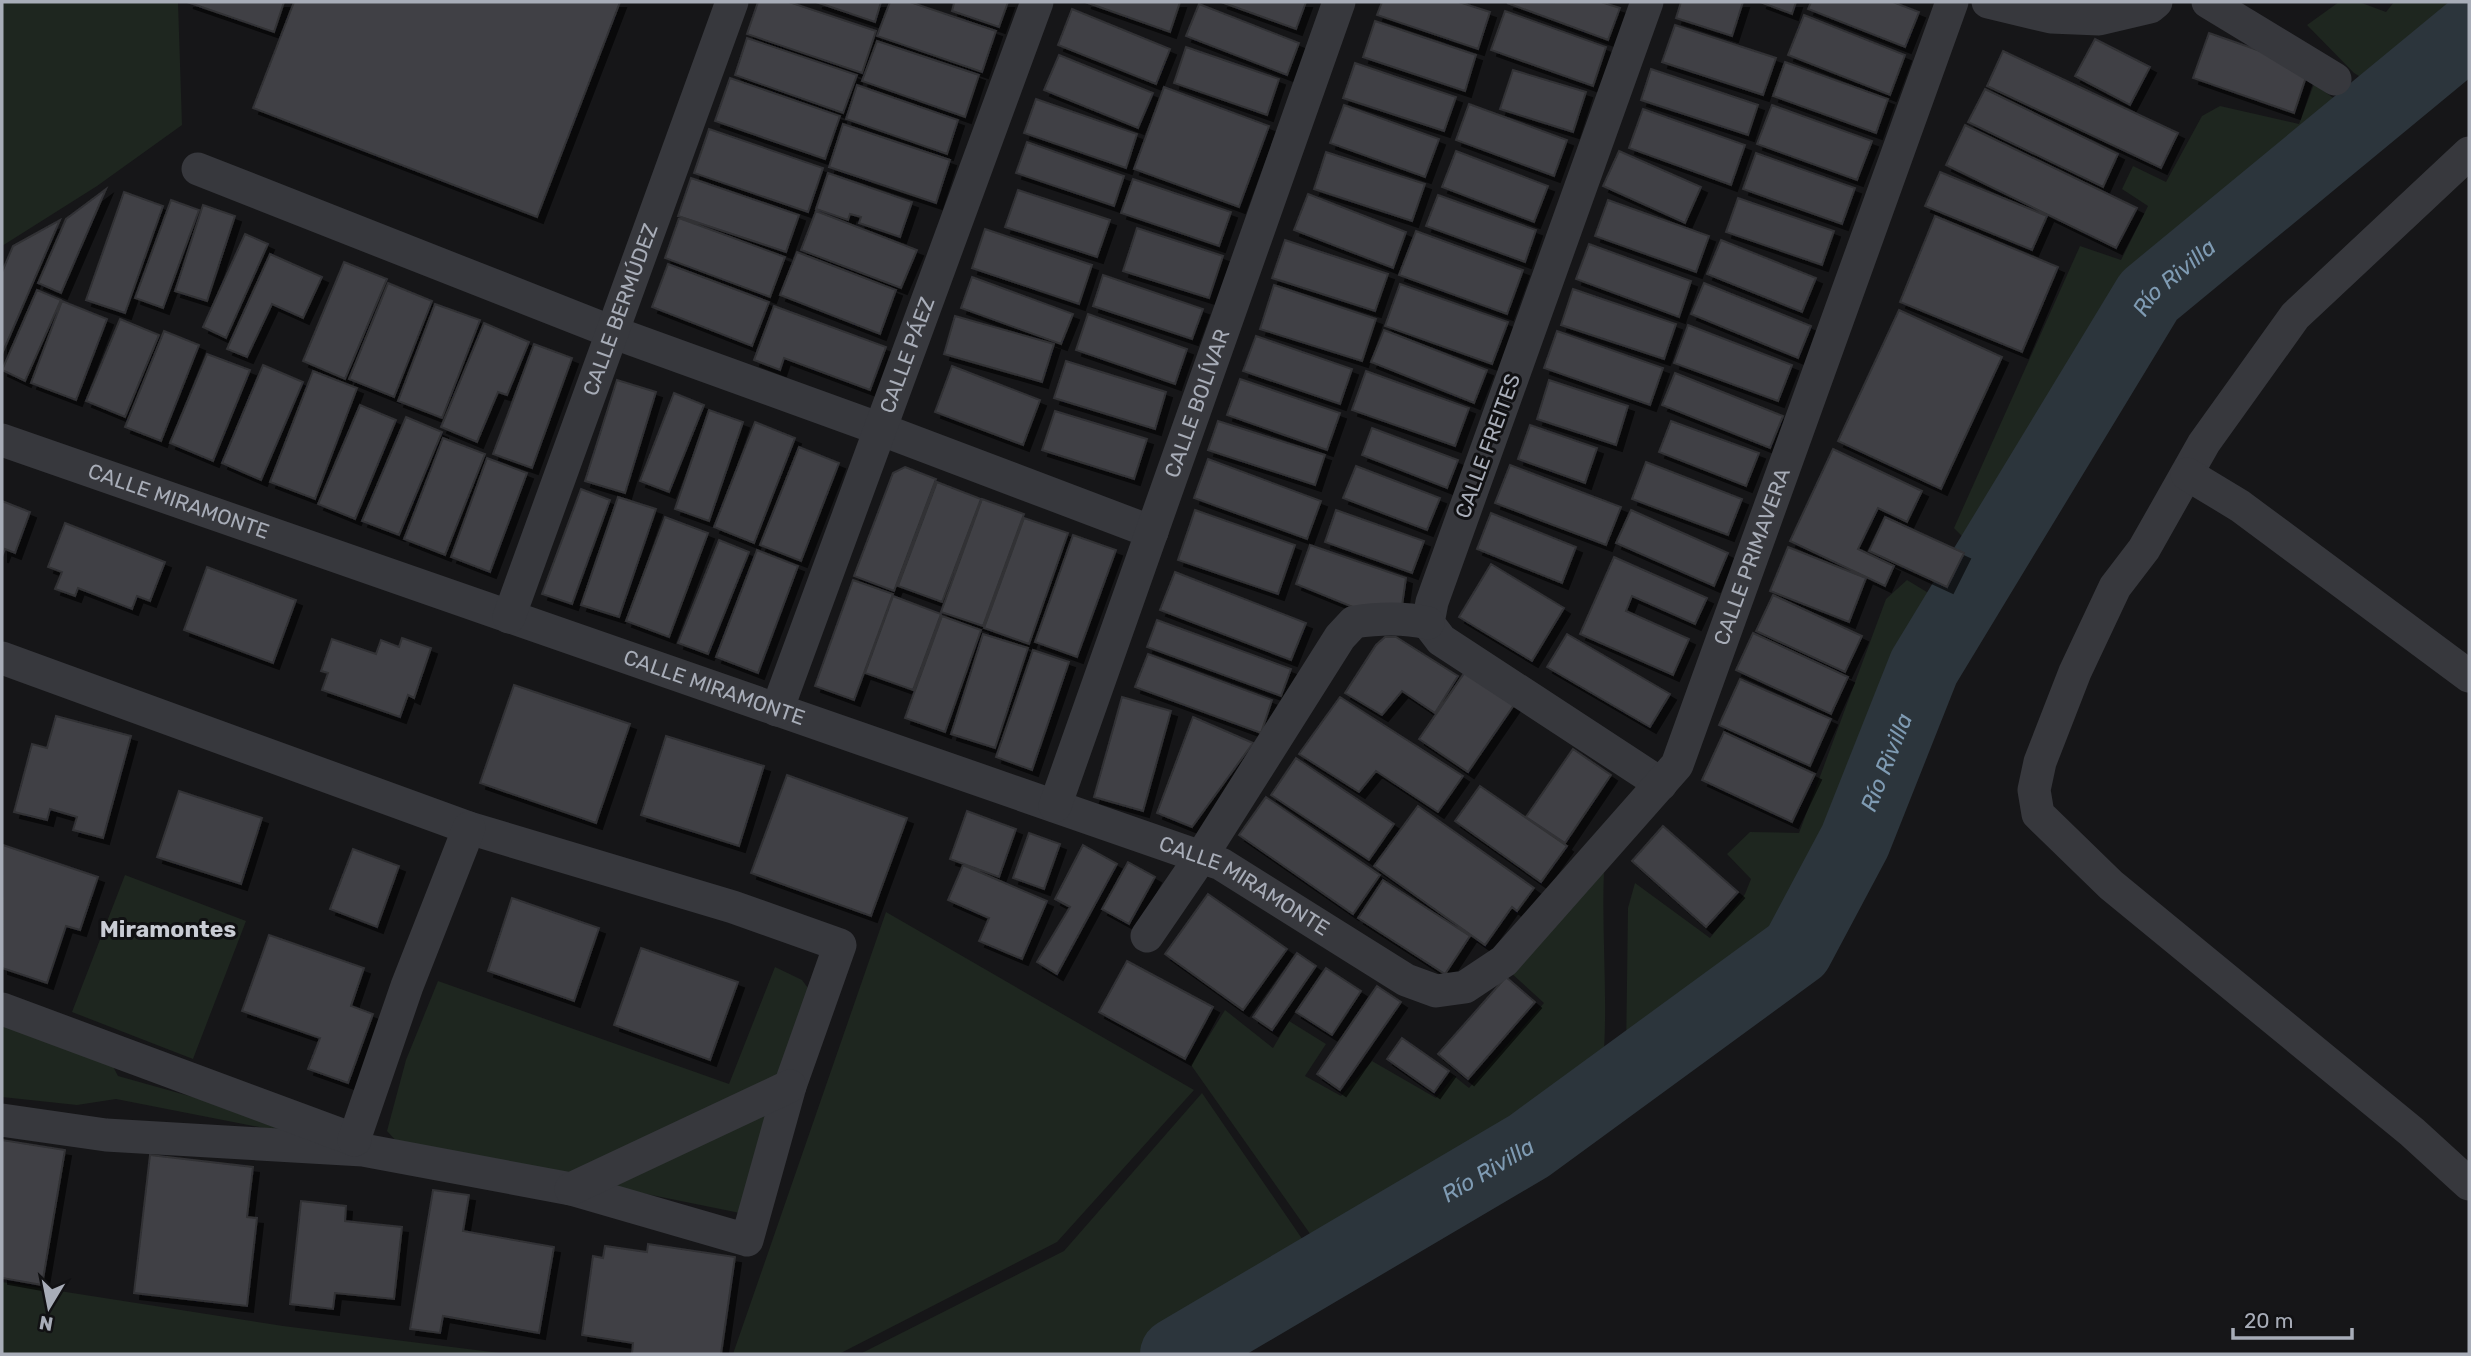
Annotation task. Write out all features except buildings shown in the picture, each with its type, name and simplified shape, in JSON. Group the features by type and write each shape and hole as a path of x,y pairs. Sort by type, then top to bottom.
{"street":[{"name":"CALLE BERMÚDEZ","path":"509,617 732,2"},
{"name":"CALLE PÁEZ","path":"777,710 1037,2"},
{"name":"CALLE BOLÍVAR","path":"1055,806 1339,2"},
{"name":"CALLE FREITES","path":"1428,623 1436,589 1647,2"},
{"name":"CALLE PRIMAVERA","path":"1406,980 1436,991 1465,987 1504,961 1677,765 1952,2"},
{"path":"1988,2 2051,17 2099,19 2150,8 2156,2"},
{"path":"2208,2 2334,79"},
{"path":"2469,153 2295,316 2204,443 2144,549 2115,587 2074,672 2040,762 2034,790 2038,814 2111,885 2401,1123 2469,1184"},
{"path":"198,169 612,332 880,429 1152,532"},
{"name":"CALLE MIRAMONTE","path":"2,440 1221,864 1406,980"},
{"path":"2187,474 2240,506 2469,676"},
{"path":"1147,936 1201,857 1340,637 1354,622 1397,618 1428,623 1441,640 1661,784"},
{"path":"2,658 469,828 733,907 839,945 790,1086 747,1240 571,1189 359,1145 2,1009"},
{"path":"359,1145 407,986 469,828"},
{"path":"571,1189 790,1086"},
{"path":"2,1120 106,1135 359,1145"}],"shaded area":[{"path":"2,2 178,2 182,125 97,186 2,246"},
{"path":"2339,2 2359,2 2386,12 2394,2 2469,2 2469,19 2381,89 2354,73 2307,25"},
{"path":"2314,84 2354,113 2138,293 1913,662 1839,840 1782,944 1626,1055 1628,908 1635,883 1710,938 1745,894 1751,879 1727,854 1750,832 1799,833 1886,599 1907,580 1945,603 1973,547 1954,528 2080,246 2121,260 2148,206 2122,189 2133,166 2166,182 2202,116 2220,106 2299,124"},
{"path":"1604,870 1605,1031 1601,1084 1325,1255 1191,1065 1225,1010 1273,1048 1289,1021 1326,1044 1305,1076 1341,1096 1372,1061 1436,1098 1454,1076 1469,1088 1544,1003 1510,972"},
{"path":"125,875 246,921 193,1059 72,1012"},
{"path":"886,912 1194,1090 1057,1242 839,1354 733,1354"},
{"path":"775,967 802,980 811,992 775,1084 573,1179 399,1144 387,1131 406,1060 438,981 729,1084"},
{"path":"2,1023 108,1057 118,1076 331,1136 340,1143 116,1099 77,1105 2,1097"},
{"path":"1202,1093 1320,1265 1152,1354 860,1354 1064,1251"},
{"path":"769,1104 740,1213 602,1185"},
{"path":"2,1282 283,1326 508,1354 2,1354"}],"waterway":[{"name":"Río Rivilla","path":"1176,1354 1529,1146 1797,950 1855,841 1924,667 2149,296 2469,32"}],"district":[{"name":"Miramontes","path":"168,929"}]}
